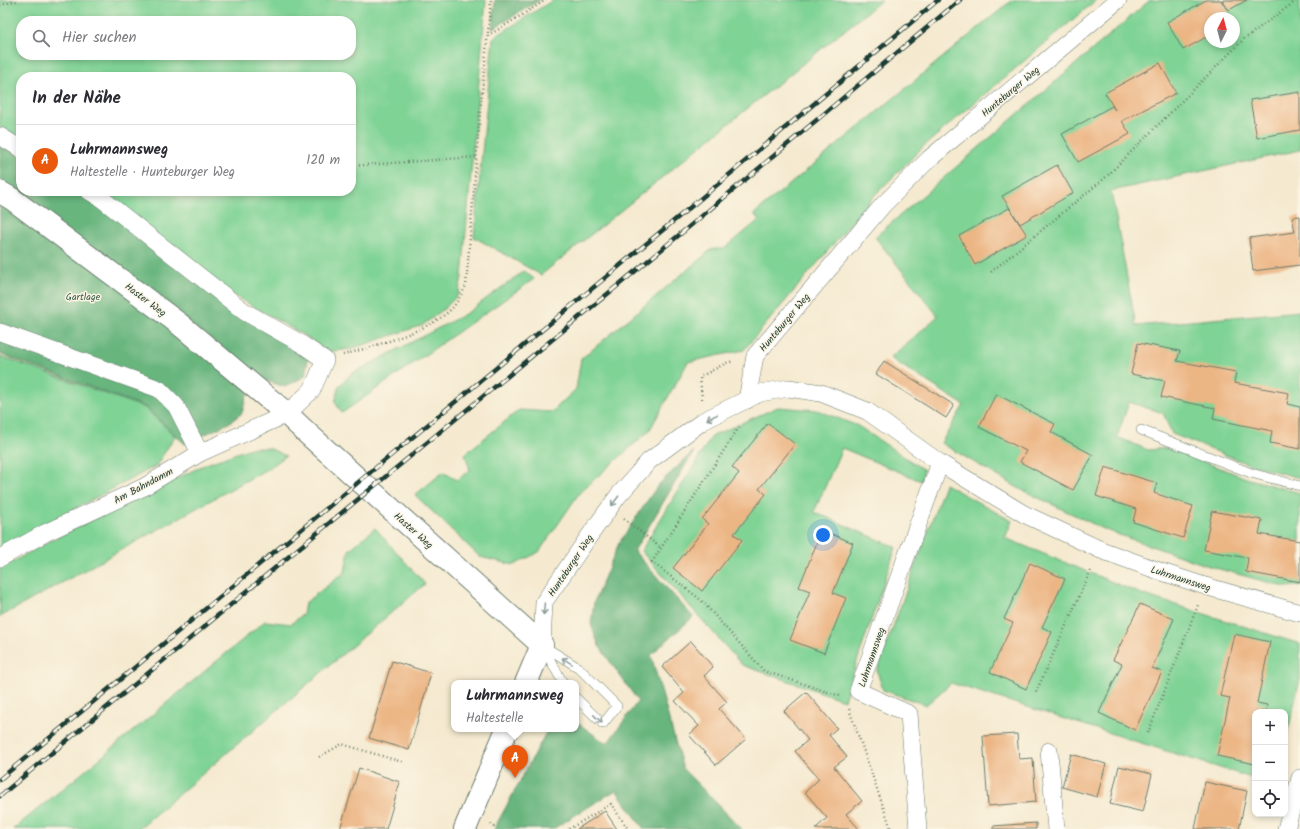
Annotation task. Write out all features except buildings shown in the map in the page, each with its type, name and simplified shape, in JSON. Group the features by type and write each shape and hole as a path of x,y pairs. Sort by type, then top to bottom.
{"street":[{"name":"Hunteburger Weg","path":"527,680 542,645 544,602 618,496 649,461 703,421 747,400 755,356 883,205 929,160 1118,0"},
{"path":"0,136 16,146"},
{"name":"Haster Weg","path":"0,192 12,199 178,323 287,414 542,645"},
{"path":"98,196 245,312 300,343 325,360 312,390 287,414"},
{"path":"0,332 159,389 176,406 200,454"},
{"name":"Luhrmannsweg","path":"747,400 760,394 789,388 821,393 867,411 940,463 1024,514 1101,550 1205,586 1300,613"},
{"name":"Am Bahndamm","path":"0,558 45,533 144,487 200,454 287,414"},
{"name":"Luhrmannsweg","path":"918,829 908,714 852,694 940,463"},
{"path":"465,829 506,732"},
{"path":"1049,751 1056,829"},
{"path":"1286,829 1300,778"}],"lane":[{"path":"1141,430 1251,473 1300,486"},
{"name":"Haster Weg","path":"542,645 561,680"},
{"name":"Haster Weg","path":"542,645 579,668 617,706 603,724 579,701"}],"path":[{"path":"0,5 19,0"},
{"path":"325,360 377,345 431,324 452,308 466,286 476,157 491,0"},
{"path":"487,36 546,0"},
{"path":"991,272 1106,177 1244,39 1297,0"},
{"path":"356,166 476,157"},
{"path":"703,421 700,377 726,363 755,356"},
{"path":"739,426 652,562 701,600 764,671 852,694 891,829"},
{"path":"642,533 661,548"},
{"path":"1036,692 1101,550"},
{"path":"1148,733 1205,586"},
{"path":"319,758 342,744 402,762"},
{"path":"569,829 610,804 628,829"}],"green space":[{"path":"0,0 486,0 462,277 458,295 445,308 423,325 351,349 326,352 307,337 235,296 105,196 356,196 356,72 16,72 16,139 0,128"},
{"path":"495,0 540,0 492,29"},
{"path":"553,0 882,0 541,275 474,237 493,38"},
{"path":"1012,0 1096,0 924,146 875,195 744,350 688,362 649,431 580,492 539,552 514,565 480,557 415,495 443,472 457,480 470,470 465,454 519,410 552,412 576,389 581,359 712,249 724,249 759,220 754,214"},
{"path":"1150,0 1300,0 1300,150 1111,191 1136,326 1300,311 1300,478 1251,465 1172,434 1163,413 1129,402 1117,437 1148,450 1167,448 1249,479 1300,493 1300,586 1285,587 1212,567 1108,531 1020,489 941,443 964,405 890,358 938,316 875,237"},
{"name":"Gartlage","path":"0,144 16,153 16,196 85,196 309,353 305,376 285,387 267,381 247,395 242,413 229,423 185,444 145,407 0,354"},
{"path":"524,271 534,279 342,413 335,402 339,386 351,374 467,313"},
{"path":"0,356 145,408 175,436 156,466 0,548"},
{"path":"778,407 817,410 858,426 924,470 921,481 842,448 814,512 896,547 844,700 742,665 641,551 712,436"},
{"path":"251,448 269,448 286,456 269,468 0,617 0,569 48,542 206,464"},
{"path":"694,451 634,551 693,617 651,655 683,769 742,829 644,829 616,790 553,829 494,829 546,732 579,732 579,724 607,744 638,701 599,646 591,624 594,602 619,543 658,485"},
{"path":"945,484 1012,521 1005,538 1144,595 1300,644 1300,679 1288,731 1288,709 1252,709 1252,778 951,683 926,705 883,690 877,671"},
{"path":"375,528 425,584 138,829 13,829 265,621 291,624 303,614 305,603 345,572 349,550"}],"railway":[{"path":"0,779 938,0"},
{"path":"0,796 684,231 960,0"}],"place":[{"name":"Luhrmannsweg","path":"515,778"}]}
